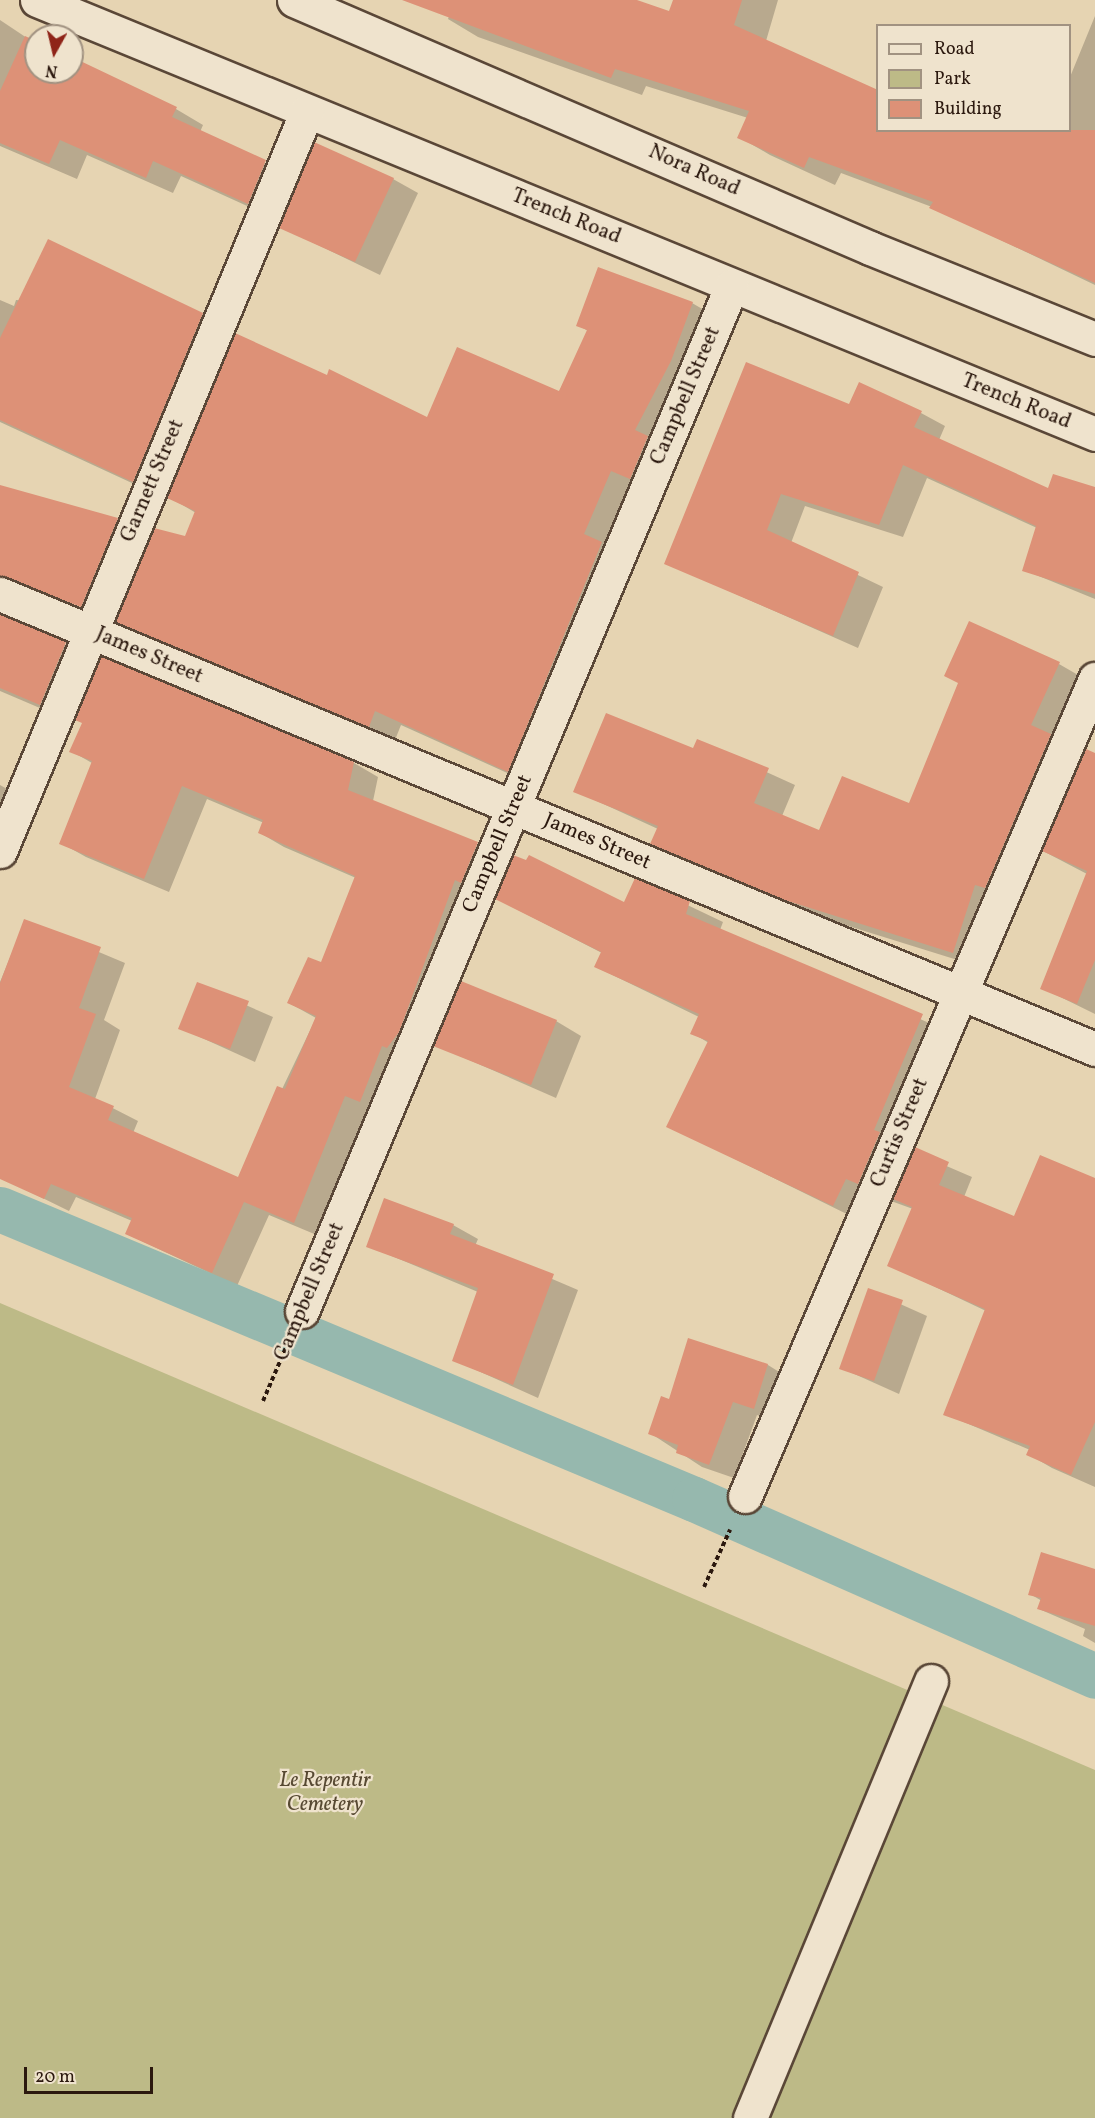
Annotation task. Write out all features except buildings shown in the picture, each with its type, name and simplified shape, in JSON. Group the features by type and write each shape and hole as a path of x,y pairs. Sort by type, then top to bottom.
{"street":[{"name":"Trench Road","path":"37,0 1095,434"},
{"name":"Nora Road","path":"294,0 870,248 1095,339"},
{"name":"Garnett Street","path":"0,851 307,111"},
{"name":"Campbell Street","path":"302,1311 732,285"},
{"name":"James Street","path":"0,594 1095,1048"},
{"name":"Curtis Street","path":"745,1496 1095,678"},
{"path":"750,2118 932,1682"}],"path":[{"name":"Campbell Street","path":"262,1401 302,1311"},
{"path":"704,1587 745,1496"}],"green space":[{"name":"Le Repentir Cemetery","path":"0,1303 1095,1770 1095,2118 0,2118"}],"waterway":[{"path":"0,1209 694,1499 1095,1676"}]}
